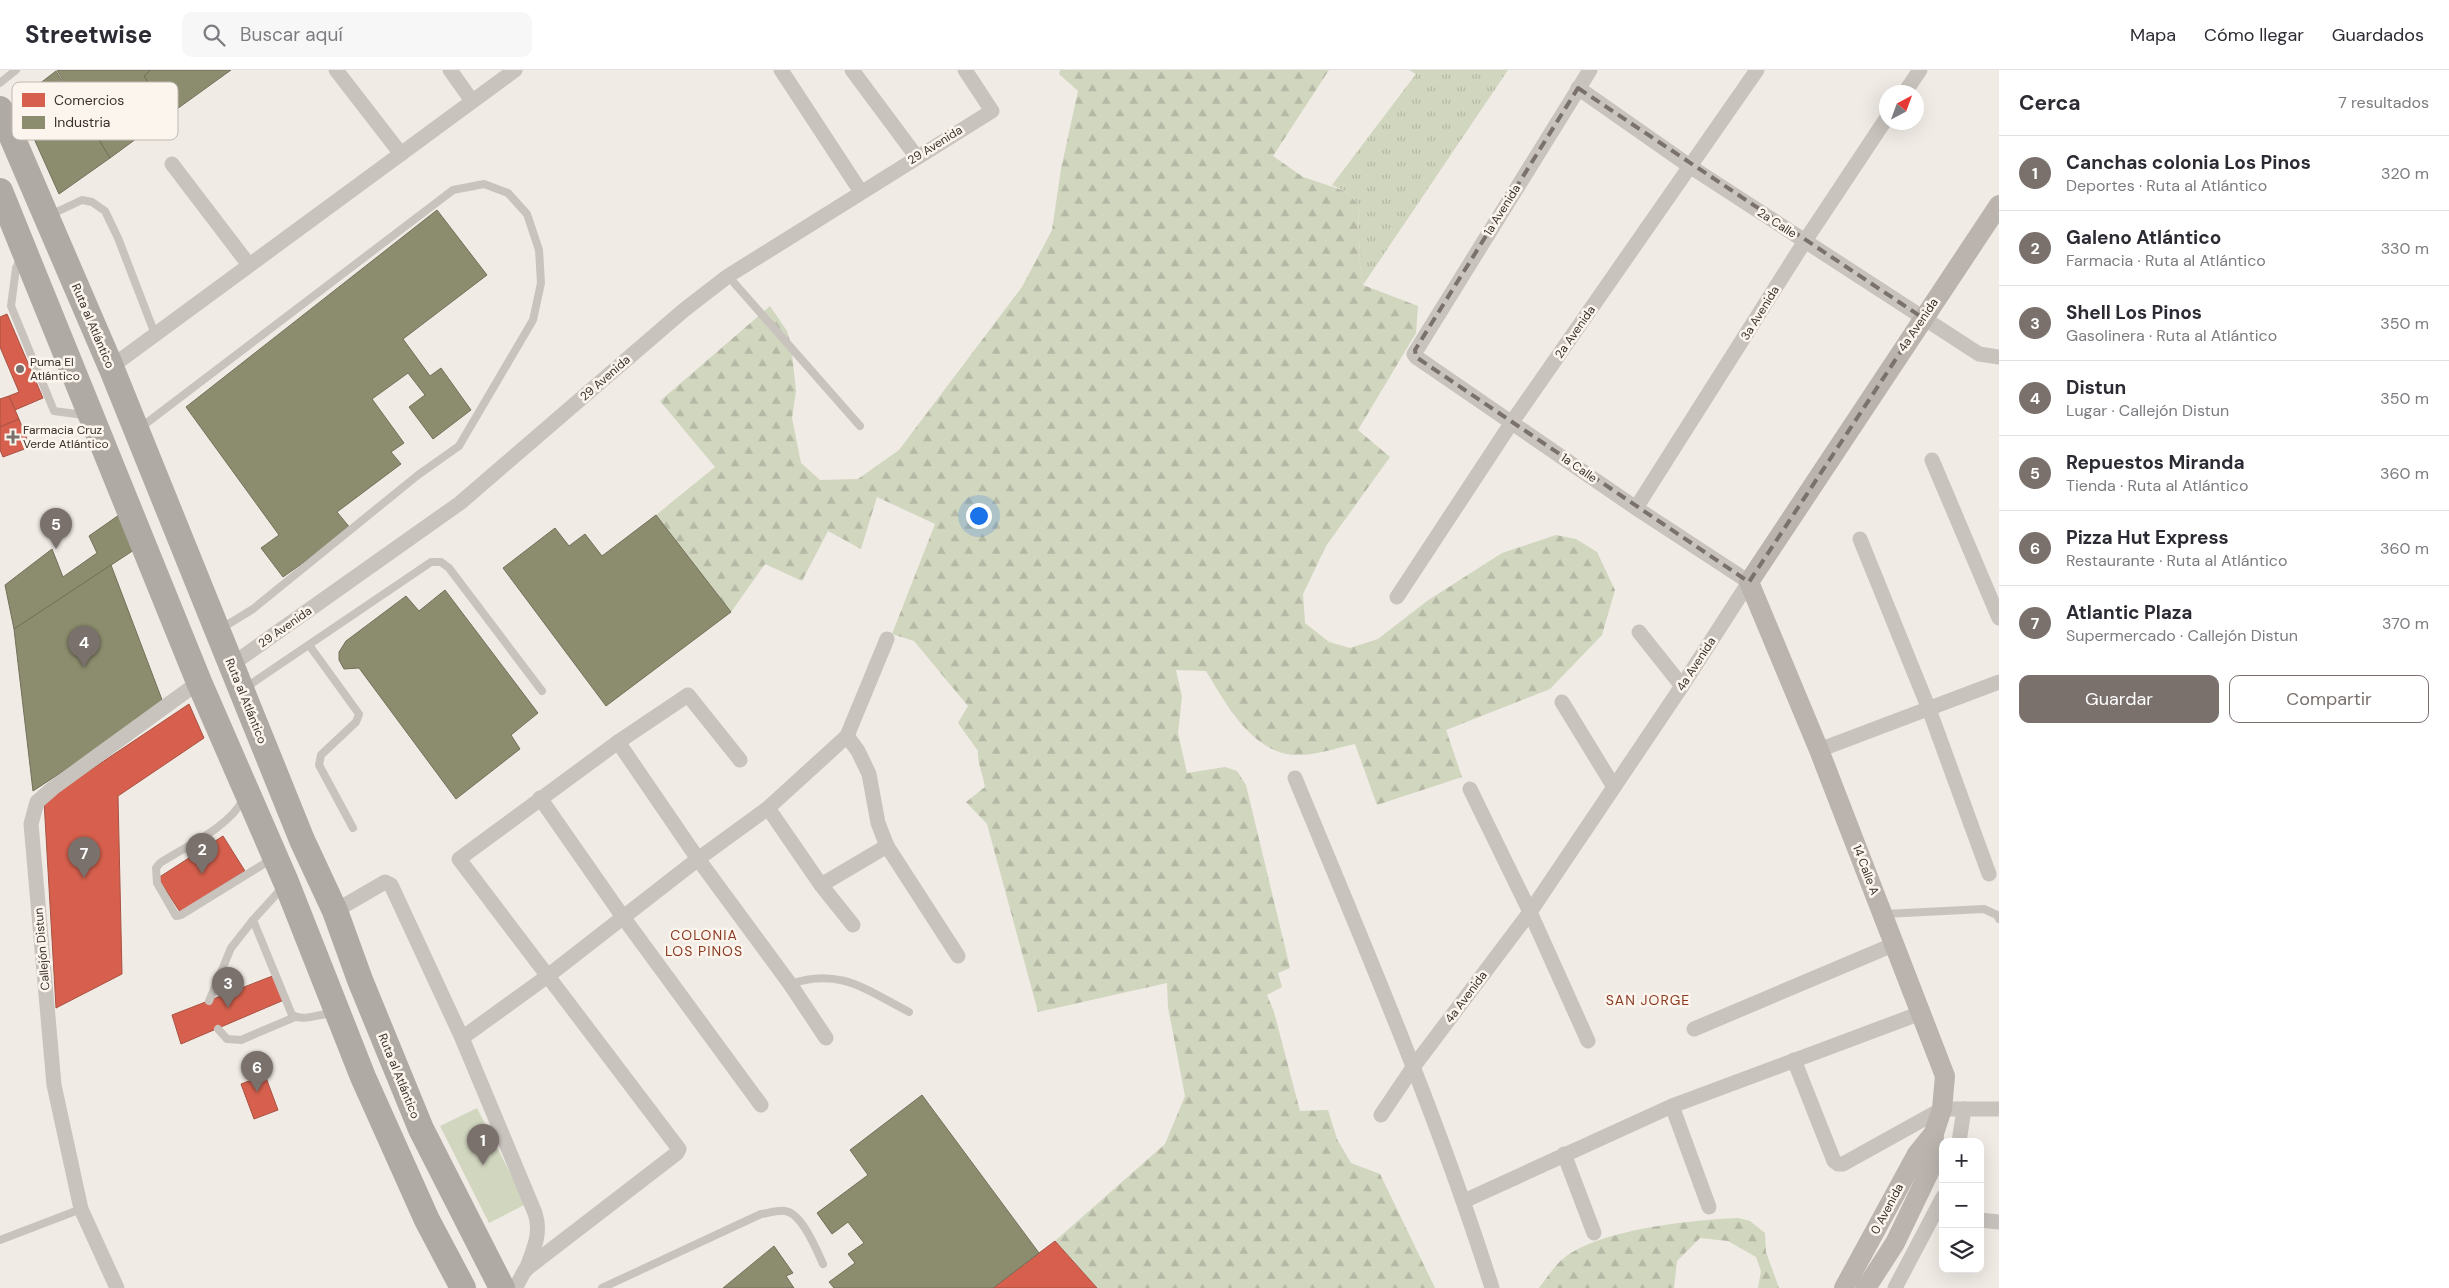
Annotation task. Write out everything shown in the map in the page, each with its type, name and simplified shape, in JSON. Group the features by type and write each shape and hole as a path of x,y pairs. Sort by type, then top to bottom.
{"highway":[{"name":"Ruta al Atlántico","path":"0,109 12,137"},
{"name":"Ruta al Atlántico","path":"13,140 111,367 302,840 335,911 360,980 421,1129 515,1280"},
{"path":"2,204 21,244 92,417 106,460 199,682 283,875 338,1015 427,1220 462,1288"},
{"path":"92,417 126,406"}],"street":[{"path":"336,70 401,154"},
{"path":"450,70 472,101"},
{"path":"111,367 515,70"},
{"path":"780,70 861,192"},
{"path":"852,70 916,156"},
{"name":"29 Avenida","path":"231,665 460,503 684,310 728,276 916,156 992,111 965,70"},
{"name":"1a Avenida","path":"1415,350 1590,70"},
{"name":"2a Avenida","path":"1397,597 1512,422 1757,70"},
{"path":"1909,85 1920,70"},
{"name":"2a Calle","path":"1578,88 1691,167 1979,354 1999,357"},
{"name":"3a Avenida","path":"1636,508 1805,241 1879,130"},
{"path":"172,164 249,265"},
{"name":"4a Avenida","path":"1381,1115 1414,1066 1530,912 1682,686 1999,205"},
{"name":"1a Calle","path":"1415,350 1416,357 1636,508 1749,582"},
{"path":"1932,460 1999,618"},
{"path":"1860,539 1929,709 1989,874"},
{"name":"14 Calle A","path":"1749,582 1819,750 1945,1076 1942,1109"},
{"path":"1639,632 1682,686"},
{"path":"462,1038 549,975 698,859 768,808 847,736 887,638"},
{"name":"Callejón Distun","path":"117,1288 81,1208 54,1085 31,824 37,802 53,788 199,682"},
{"path":"1819,750 1999,682"},
{"path":"515,1280 677,1153 679,1149 549,975 459,859 618,742 688,695 740,760"},
{"path":"1562,702 1614,787"},
{"path":"847,736 858,751 868,774 878,823 887,846 958,956"},
{"path":"618,742 698,859 790,984 826,1038"},
{"path":"1295,778 1414,1066 1464,1201 1492,1288"},
{"path":"1470,789 1530,912 1588,1041"},
{"path":"540,798 623,917 761,1104"},
{"path":"768,808 821,885 853,925"},
{"path":"821,885 887,846"},
{"path":"335,911 388,882 462,1038 539,1225 538,1237 515,1280"},
{"path":"1694,1029 1894,944"},
{"path":"1464,1201 1672,1106 1921,1013"},
{"path":"1794,1060 1834,1161 1838,1164 1843,1164 1942,1109 1999,1109"},
{"path":"1672,1106 1709,1207"},
{"name":"0 Avenida","path":"1866,1288 1894,1243 1930,1172 1933,1164 1934,1133 1942,1109"},
{"path":"1960,1138 1964,1109"},
{"name":"0 Avenida","path":"1844,1288 1917,1154 1934,1133"},
{"path":"1564,1154 1594,1234"},
{"path":"1895,1288 1939,1216"},
{"path":"1984,1220 1999,1222"}],"lane":[{"path":"0,83 16,70"},
{"path":"136,431 453,190 484,184 508,193 526,214 539,250 541,283 533,320 459,446 418,476 253,609 217,631"},
{"path":"46,218 82,200 92,202 105,211 118,238 155,334"},
{"path":"728,276 860,426"},
{"path":"242,691 431,562 441,562 449,568 542,691"},
{"path":"309,645 359,714 356,722 321,755 319,765 353,828"},
{"path":"209,1001 231,948 253,920 283,875 267,862 179,916 176,916 157,883 156,868 160,863 227,820 240,806 244,798 244,785"},
{"path":"1883,914 1984,909 1997,915 1999,919"},
{"path":"253,920 295,1018"},
{"path":"790,984 810,977 829,977 849,981 910,1012"},
{"path":"218,1028 228,1039 241,1040 295,1018 310,1017 323,1013 338,1015"},
{"path":"0,1240 81,1208"},
{"path":"602,1288 761,1214 776,1211 787,1211 796,1218 810,1237 823,1264"}],"highlighted area":[{"path":"1578,88 1923,318 1749,582 1416,357 1415,350"}],"green space":[{"path":"1060,70 1329,70 1273,156 1303,177 1345,191 1358,204 1360,264 1363,285 1418,306 1416,333 1358,430 1390,457 1326,546 1303,594 1305,623 1329,642 1350,648 1378,639 1427,601 1502,553 1556,535 1576,539 1597,552 1615,590 1602,635 1550,689 1446,730 1462,777 1377,805 1355,744 1309,754 1294,755 1279,752 1253,736 1242,724 1222,698 1206,671 1176,670 1182,697 1178,733 1187,773 1225,767 1237,771 1246,785 1290,968 1278,973 1282,987 1267,995 1274,1012 1300,1111 1328,1110 1337,1139 1351,1163 1380,1174 1435,1288 1097,1288 1055,1241 1165,1144 1185,1096 1168,1007 1167,983 1038,1012 987,824 966,802 985,787 978,760 978,751 958,723 968,706 914,641 892,634 935,524 877,497 861,549 828,531 802,581 765,564 731,612 656,515 715,467 660,401 770,306 787,331 791,344 796,391 792,418 801,463 820,480 858,479 899,450 1022,287 1052,230 1061,169 1078,91 1059,74"},
{"path":"1409,70 1508,70 1363,285 1360,264 1358,204 1345,191 1332,185 1416,74"},
{"path":"477,1108 526,1204 489,1223 440,1126"},
{"path":"1738,1218 1750,1221 1765,1233 1766,1252 1779,1288 1758,1288 1761,1271 1756,1257 1728,1241 1700,1238 1677,1261 1674,1288 1539,1288 1564,1258 1580,1248 1600,1240 1623,1233 1672,1224"}],"building: Comercios":[{"name":"Puma El Atlántico","path":"7,314 43,398 15,410 9,396 19,392 0,347 0,317"},
{"path":"9,396 19,419 0,427 0,399"},
{"name":"Farmacia Cruz Verde Atlántico","path":"19,419 30,447 3,457 0,450 0,427"},
{"path":"189,704 204,738 118,796 122,974 56,1008 44,801"},
{"path":"223,836 245,871 180,912 158,878"},
{"path":"275,975 284,1000 181,1044 172,1015"},
{"path":"265,1075 278,1110 254,1119 241,1084"},
{"path":"1055,1241 1097,1288 993,1288 1039,1253"}],"building: Industria":[{"path":"57,70 151,70 144,76 148,82 64,82"},
{"path":"151,70 231,70 178,108 178,82 148,82 144,76"},
{"path":"56,71 63,82 42,82"},
{"path":"35,140 99,140 110,158 59,194"},
{"path":"99,140 135,140 110,158"},
{"path":"437,210 487,275 403,339 430,376 441,368 471,410 433,439 409,407 425,395 408,373 372,399 404,443 391,452 401,464 337,512 351,529 283,577 261,548 279,535 186,407"},
{"path":"119,515 134,550 14,629 5,585 52,549 63,577 97,553 89,536"},
{"path":"656,515 731,612 606,706 503,568 555,528 569,546 585,534 602,556"},
{"path":"111,565 164,705 33,791 14,629"},
{"path":"445,590 538,713 511,735 520,749 456,799 359,668 344,669 339,660 339,652 346,641 406,596 419,611"},
{"path":"922,1095 1039,1253 993,1288 834,1288 829,1282 855,1263 848,1254 864,1243 848,1222 832,1234 817,1213 868,1175 850,1150"},
{"path":"774,1246 793,1273 786,1276 794,1288 723,1288"}],"place":[{"name":"Puma El Atlántico","path":"20,369"},
{"name":"Farmacia Cruz Verde Atlántico","path":"13,437"},
{"name":"Repuestos Miranda","path":"56,549"},
{"name":"Distun","path":"84,667"},
{"name":"Galeno Atlántico","path":"202,874"},
{"name":"Atlantic Plaza","path":"84,878"},
{"name":"Shell Los Pinos","path":"228,1008"},
{"name":"Pizza Hut Express","path":"257,1092"},
{"name":"Canchas colonia Los Pinos","path":"483,1165"}],"district":[{"name":"COLONIA LOS PINOS","path":"704,944"},
{"name":"SAN JORGE","path":"1648,1000"}]}
